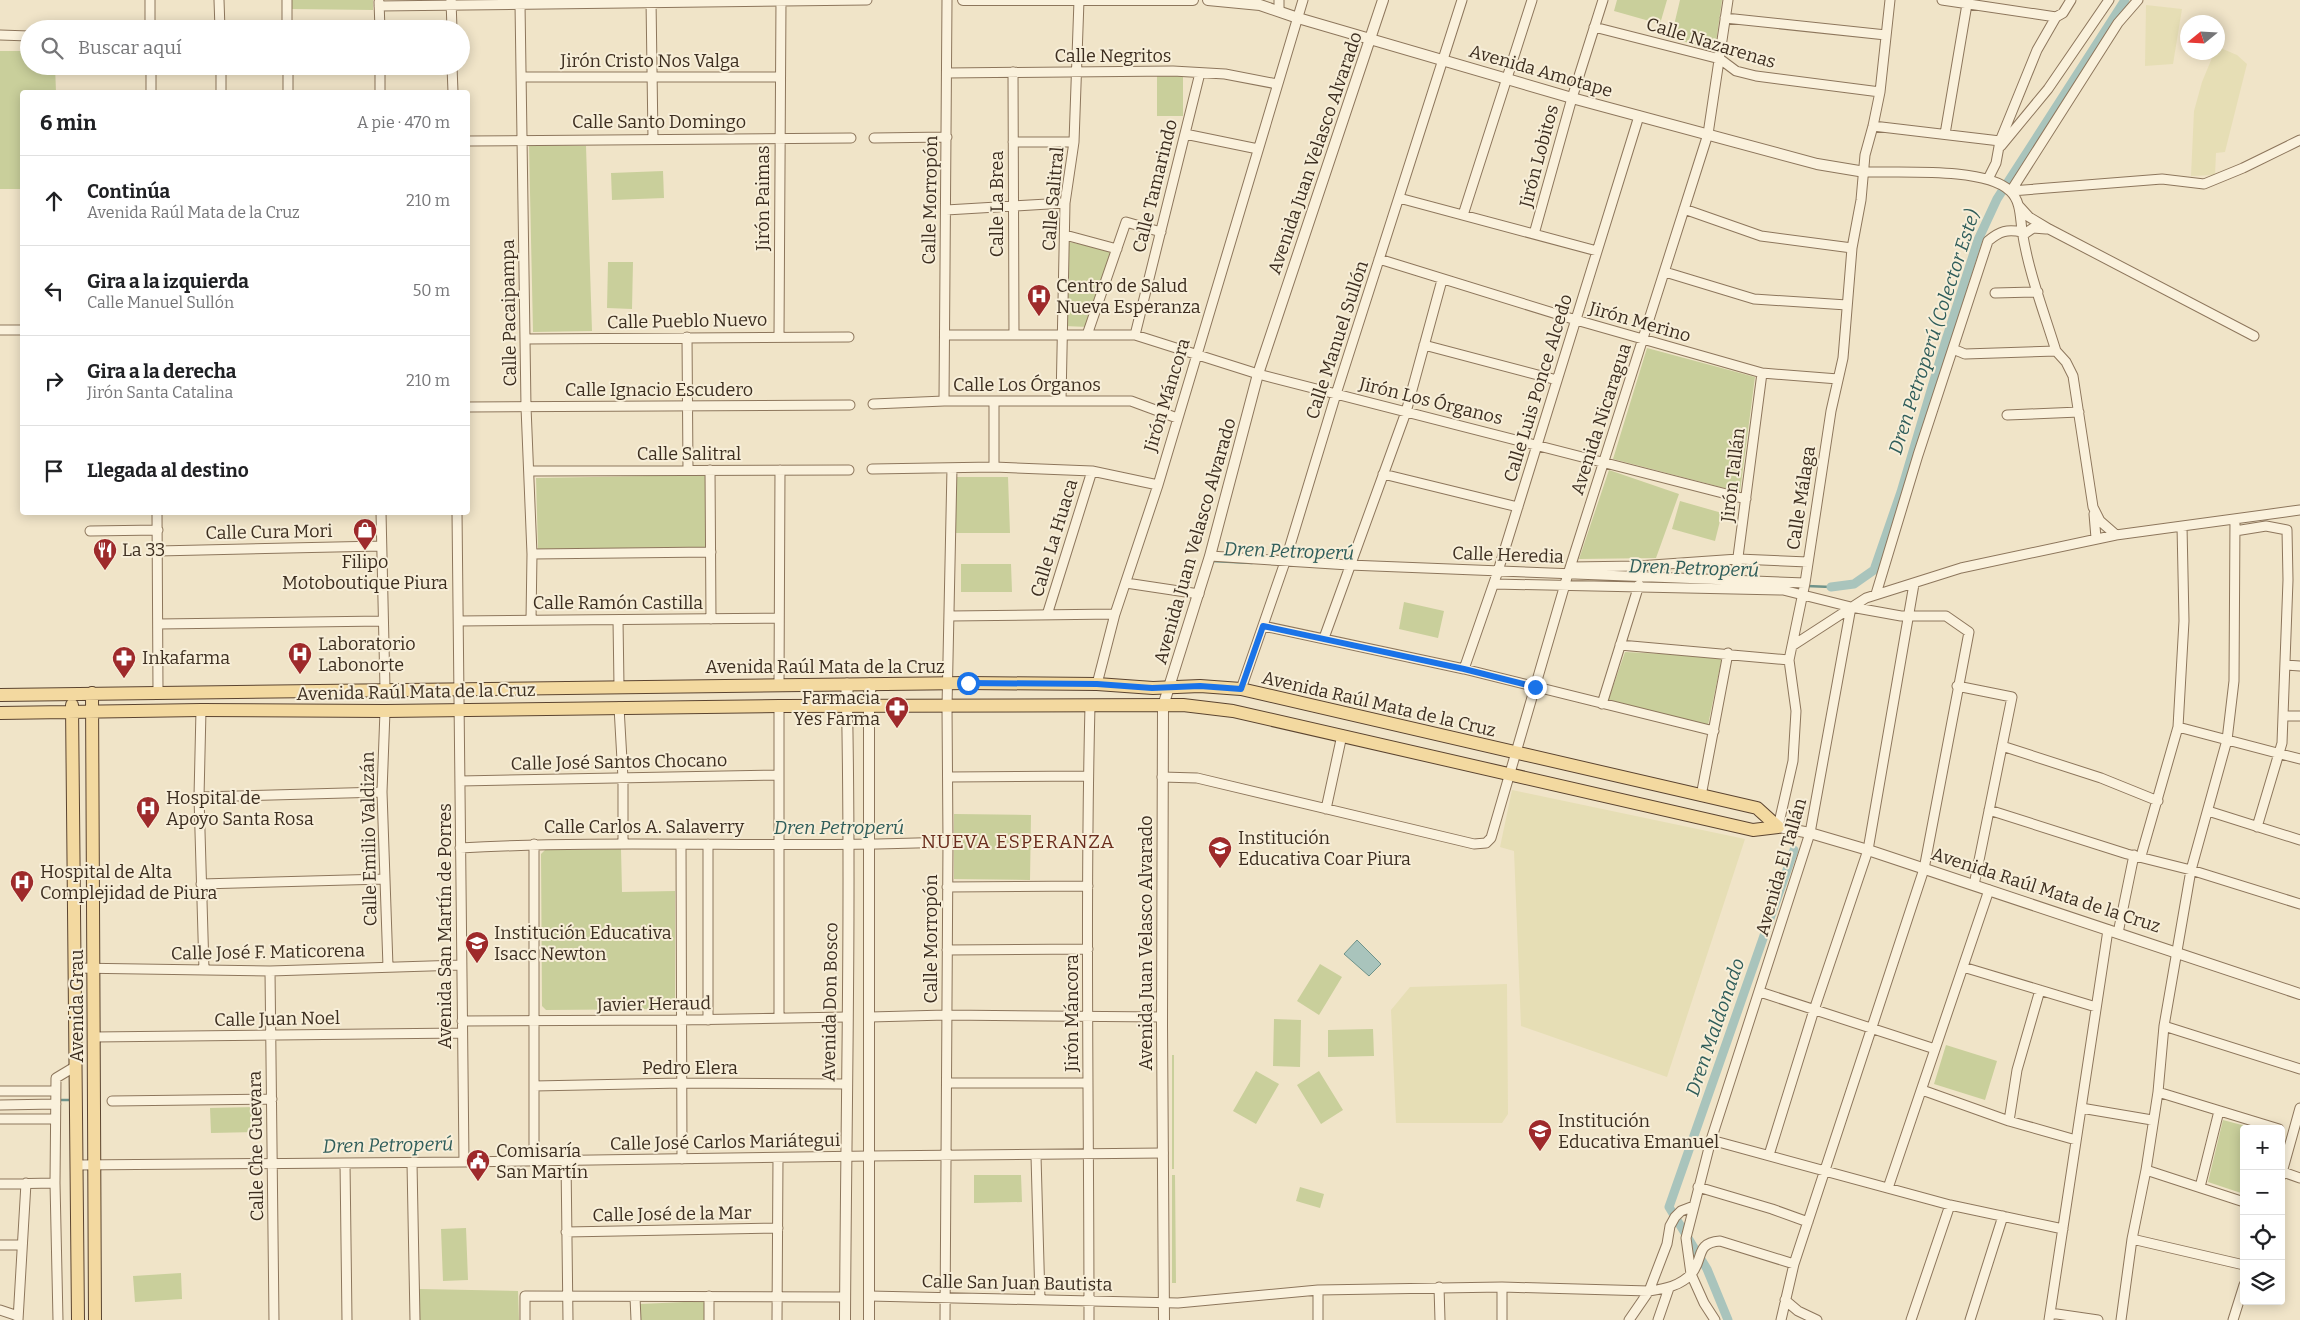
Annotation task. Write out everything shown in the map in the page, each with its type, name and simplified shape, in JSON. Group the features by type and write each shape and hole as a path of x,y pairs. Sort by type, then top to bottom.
{"main road":[{"name":"Avenida Raúl Mata de la Cruz","path":"0,695 779,684 1097,684 1152,688 1200,686 1241,689 1757,808 1778,827"},
{"name":"Avenida Don Bosco","path":"847,684 848,705"},
{"path":"869,707 870,684"},
{"name":"Avenida Grau","path":"92,693 96,1320"},
{"name":"Avenida Grau","path":"71,694 78,1320"},
{"name":"Avenida Raúl Mata de la Cruz","path":"0,713 200,710 385,711 848,705 869,707 1203,706 1342,735 1753,830 1778,827"}],"street":[{"path":"150,0 150,20"},
{"path":"219,0 220,20"},
{"path":"287,0 287,20"},
{"path":"380,20 380,3 452,2 520,4 538,2 867,0"},
{"name":"Calle Morropón","path":"944,401 947,0"},
{"path":"963,0 1193,0"},
{"name":"Avenida Amotape","path":"1208,0 1279,5 1298,18 1372,38 1572,98 1816,164 1865,172"},
{"name":"Jirón Máncora","path":"1097,684 1115,614 1158,485 1303,0"},
{"name":"Avenida Juan Velasco Alvarado","path":"1164,1320 1162,1017 1163,706 1210,556 1258,374 1384,0"},
{"name":"Calle Manuel Sullón","path":"1241,689 1285,562 1336,394 1462,0"},
{"path":"1463,215 1505,78 1532,0"},
{"name":"Jirón Lobitos","path":"1534,234 1572,98 1603,0"},
{"name":"Avenida Nicaragua","path":"1326,809 1474,844 1486,843 1491,838 1569,570 1708,134 1728,0"},
{"name":"Calle Málaga","path":"1778,827 1793,761 1796,720 1789,660 1805,583 1843,358 1852,248 1865,172 1865,156 1874,126 1880,92 1890,0"},
{"path":"1942,0 2056,17"},
{"path":"1988,179 2037,50 2056,17 2063,13 2071,0"},
{"path":"1999,146 2048,89 2109,0"},
{"path":"2011,191 2118,23 2138,0"},
{"name":"Jirón Paimas","path":"779,336 779,77 781,1"},
{"name":"Calle Salitral","path":"1061,401 1066,203 1074,142 1078,72 1079,1"},
{"path":"452,2 452,20"},
{"path":"652,2 653,139"},
{"name":"Calle Pacaipampa","path":"520,4 526,406 532,554 531,620"},
{"path":"1945,134 1967,4"},
{"path":"1726,18 1886,35"},
{"name":"Calle Nazarenas","path":"1594,27 1720,59 1736,71 1756,76 1880,92"},
{"path":"0,35 20,36"},
{"name":"Calle La Brea","path":"1013,72 1014,335"},
{"name":"Calle Negritos","path":"947,73 1200,73 1226,74 1277,84"},
{"name":"Calle Tamarindo","path":"1136,336 1200,73"},
{"path":"151,75 151,90"},
{"path":"221,75 221,90"},
{"path":"288,75 288,90"},
{"path":"380,75 380,90"},
{"path":"452,75 453,90"},
{"name":"Jirón Cristo Nos Valga","path":"522,77 779,77"},
{"name":"Calle Luis Ponce Alcedo","path":"1464,669 1494,584 1639,116"},
{"path":"1874,126 1945,134 1999,146"},
{"path":"1185,134 1258,149"},
{"path":"874,138 946,137"},
{"name":"Calle Santo Domingo","path":"470,141 522,139 851,138"},
{"path":"1865,172 1971,175 1988,179 2011,191 2162,179 2204,184 2243,168 2300,140"},
{"path":"1013,142 1074,142"},
{"path":"2011,191 2019,206 2029,217 2049,229 2254,336"},
{"path":"1399,198 1597,251"},
{"path":"946,210 1066,203"},
{"path":"2019,206 2022,233 2056,351 2066,362 2073,376 2093,506 2096,538"},
{"path":"1684,209 1761,236 1852,248"},
{"path":"1087,335 1126,222 1161,232"},
{"path":"1876,594 1918,455 1988,240 1998,232 2009,230 2022,233 2033,228 2049,229"},
{"path":"1065,235 1117,249"},
{"name":"Jirón Merino","path":"1380,259 1442,280 1643,340 1762,373 1838,379"},
{"path":"1665,272 1754,299 1847,305"},
{"path":"1324,638 1406,412 1442,280"},
{"path":"1994,293 2038,292"},
{"path":"0,330 20,330"},
{"name":"Jirón Los Órganos","path":"945,335 1136,336 1258,374 1746,499"},
{"path":"687,337 688,470"},
{"name":"Calle Pueblo Nuevo","path":"525,339 849,337"},
{"path":"1424,345 1557,380"},
{"path":"1952,349 1965,354 2056,351"},
{"name":"Jirón Tallán","path":"1735,580 1762,373"},
{"name":"Calle Los Órganos","path":"873,404 944,401 1131,400 1177,418"},
{"path":"994,401 994,467"},
{"name":"Calle Ignacio Escudero","path":"470,407 850,405"},
{"path":"2008,415 2078,412"},
{"path":"872,469 994,467 1092,471 1158,485"},
{"name":"Calle Morropón","path":"945,1320 949,777 947,706 952,468"},
{"path":"710,470 710,619"},
{"path":"779,684 780,470"},
{"name":"Calle Salitral","path":"530,471 849,470"},
{"name":"Calle La Huaca","path":"1047,615 1092,471"},
{"path":"1383,474 1518,507"},
{"path":"2093,506 2100,521 2116,535"},
{"path":"1792,646 1851,607 1876,594 1914,584 1961,568 2096,538 2300,510"},
{"path":"158,515 158,692"},
{"path":"382,515 385,689"},
{"name":"Avenida San Martín de Porres","path":"458,515 464,1162"},
{"path":"2121,1320 2132,1239 2146,1170 2152,1120 2158,1092 2164,1026 2176,952 2191,870 2227,740 2234,681 2235,519"},
{"path":"2098,1320 2049,1316 2096,1007 2113,931 2158,801 2178,727 2184,621 2182,526"},
{"path":"2235,531 2266,526 2287,530 2284,716 2280,754 2257,827"},
{"path":"90,531 158,530"},
{"name":"Calle Cura Mori","path":"158,551 381,546"},
{"path":"532,554 711,552"},
{"name":"Calle Heredia","path":"1210,556 1349,565 1498,571 1569,570 1642,577 1805,583"},
{"path":"1569,570 1738,559 1808,562"},
{"path":"1602,704 1642,577"},
{"path":"1126,583 1199,594"},
{"path":"1494,584 1638,589 1783,590 1851,607 1910,615 1946,616 1969,632 1924,869 1823,1172 1794,1264 1781,1320"},
{"path":"1769,1155 1814,1010 1868,850 1914,584"},
{"name":"Avenida El Tallán","path":"1715,1320 1704,1304 1691,1274 1686,1238 1712,1140 1810,833 1851,607"},
{"path":"950,616 1115,614"},
{"name":"Calle Ramón Castilla","path":"459,621 778,618"},
{"path":"618,620 619,686"},
{"path":"158,624 383,622"},
{"path":"1263,626 1464,669 1714,730"},
{"path":"1620,645 1728,653 1789,660"},
{"path":"1701,796 1728,653"},
{"path":"2286,665 2300,666"},
{"path":"1958,686 2012,697 1974,885"},
{"name":"Avenida Don Bosco","path":"845,1320 850,845 848,705"},
{"name":"Jirón Máncora","path":"1089,1320 1090,1154 1086,1017 1090,705"},
{"path":"779,706 779,1017"},
{"path":"619,707 624,844"},
{"path":"869,707 871,845 869,1320"},
{"path":"200,710 199,797 204,970"},
{"name":"Calle Emilio Valdizán","path":"385,711 382,792 388,967"},
{"path":"2284,716 2300,716"},
{"path":"2178,727 2300,759"},
{"path":"1162,776 1197,778 1326,809 1342,735"},
{"path":"2002,746 2101,778 2158,801"},
{"name":"Calle José Santos Chocano","path":"460,781 778,775"},
{"path":"949,777 1088,776"},
{"path":"199,797 382,792"},
{"path":"1989,810 2300,904"},
{"path":"2208,811 2300,840"},
{"name":"Avenida Raúl Mata de la Cruz","path":"1778,827 1810,833 1868,850 2300,994"},
{"name":"Calle Carlos A. Salaverry","path":"460,848 534,844 681,845 779,843 871,845 948,842"},
{"path":"534,844 534,1161"},
{"path":"708,844 708,1020"},
{"path":"681,845 682,1159"},
{"path":"201,884 385,879"},
{"path":"947,887 1088,886"},
{"path":"1888,1188 1989,890"},
{"path":"947,950 1088,949"},
{"name":"Calle José F. Maticorena","path":"74,968 270,971 461,965"},
{"path":"1963,967 2096,1007"},
{"name":"Calle Che Guevara","path":"270,971 274,1320"},
{"path":"2009,1121 2017,1070 2040,990"},
{"path":"1760,992 1935,1048"},
{"path":"870,1017 946,1015 1162,1017"},
{"name":"Javier Heraud","path":"462,1021 708,1020 847,1017"},
{"path":"2164,1026 2300,1069"},
{"name":"Calle Juan Noel","path":"94,1037 462,1033"},
{"path":"58,1320 55,1183 56,1078 76,1066"},
{"name":"Pedro Elera","path":"534,1086 682,1083 846,1084"},
{"path":"947,1083 1088,1084"},
{"path":"1922,1090 2009,1121 2076,1140"},
{"path":"0,1091 56,1091"},
{"path":"2158,1092 2266,1125"},
{"path":"112,1101 272,1099"},
{"path":"0,1105 56,1104"},
{"path":"2081,1108 2152,1120"},
{"path":"2283,1170 2300,1108"},
{"path":"2200,1187 2219,1111"},
{"path":"0,1119 55,1119"},
{"path":"2285,1131 2293,1133"},
{"path":"1712,1140 1823,1172 1950,1205 2063,1229"},
{"name":"Calle José Carlos Mariátegui","path":"77,1165 412,1163 1163,1153"},
{"path":"1036,1156 1040,1300"},
{"path":"777,1320 778,1158"},
{"path":"566,1161 568,1320"},
{"path":"345,1163 348,1320"},
{"path":"412,1163 415,1320"},
{"path":"2146,1170 2240,1201"},
{"path":"2285,1175 2300,1178"},
{"path":"0,1310 18,1318 26,1183"},
{"path":"0,1184 55,1183"},
{"path":"1698,1188 1808,1222"},
{"path":"1910,1320 1950,1205"},
{"path":"1629,1320 1648,1291 1667,1244 1670,1226 1681,1211 1694,1206"},
{"path":"1970,1320 2003,1216"},
{"name":"Calle José de la Mar","path":"566,1232 778,1228"},
{"path":"2132,1239 2240,1264"},
{"path":"1658,1320 1668,1288 1680,1284 1691,1274 1704,1245 1712,1241 1720,1240 1794,1264"},
{"path":"0,1245 22,1245"},
{"path":"1439,1287 1440,1320"},
{"path":"1502,1287 1502,1320"},
{"name":"Calle San Juan Bautista","path":"869,1296 1164,1303 1318,1290 1502,1287 1648,1291 1668,1288"},
{"path":"1318,1290 1318,1320"},
{"path":"525,1320 525,1296 845,1296"},
{"path":"709,1296 709,1320"},
{"path":"635,1297 636,1320"},
{"path":"2233,1320 2240,1298"},
{"path":"1785,1300 1798,1310 1817,1320"}],"shaded area":[{"path":"2146,5 2182,9 2173,64 2145,66"},
{"path":"2225,50 2237,55 2247,64 2225,152 2216,153 2215,175 2191,176 2194,111 2202,82 2211,60 2225,60"},
{"path":"1512,790 1745,839 1667,1077 1521,1026 1514,851 1500,847"},
{"path":"1507,984 1508,1114 1502,1123 1396,1123 1391,1010 1410,987"}],"green space":[{"path":"290,0 373,0 373,10 290,9"},
{"path":"1617,0 1667,0 1660,24 1614,11"},
{"path":"1680,0 1722,0 1715,50 1671,38"},
{"path":"0,51 20,51 20,75 55,75 56,90 20,90 20,189 0,189"},
{"path":"1157,76 1183,76 1183,116 1157,116"},
{"path":"529,145 586,146 592,331 533,332"},
{"path":"663,171 664,198 612,200 611,173"},
{"path":"1069,242 1113,251 1088,327 1064,326"},
{"path":"608,262 633,262 632,309 607,308"},
{"path":"1647,348 1755,377 1740,492 1613,459"},
{"path":"1609,470 1679,494 1656,558 1579,559"},
{"path":"705,475 705,547 538,549 536,478"},
{"path":"956,477 1008,477 1010,533 955,533"},
{"path":"1680,501 1722,513 1715,541 1672,529"},
{"path":"961,564 1011,564 1012,592 961,592"},
{"path":"1404,602 1444,611 1438,638 1399,629"},
{"path":"1625,652 1722,657 1708,725 1608,701"},
{"path":"954,814 1031,815 1030,880 954,879"},
{"path":"621,849 622,892 675,891 675,1005 671,1009 546,1010 542,1006 541,854 545,850"},
{"path":"1320,964 1342,977 1319,1015 1297,1001"},
{"path":"1274,1019 1301,1020 1300,1067 1273,1066"},
{"path":"1373,1029 1374,1056 1328,1057 1328,1030"},
{"path":"1946,1045 1997,1061 1985,1100 1934,1084"},
{"path":"1172,1055 1174,1055 1174,1169 1172,1169"},
{"path":"1256,1071 1279,1084 1256,1124 1233,1111"},
{"path":"1319,1071 1343,1110 1321,1124 1297,1085"},
{"path":"259,1107 260,1132 211,1133 210,1108"},
{"path":"2223,1120 2242,1125 2240,1125 2240,1193 2208,1182"},
{"path":"974,1175 1021,1175 1022,1202 974,1203"},
{"path":"1172,1175 1175,1175 1176,1283 1172,1283"},
{"path":"1300,1187 1324,1194 1320,1208 1296,1201"},
{"path":"466,1228 468,1280 443,1281 441,1229"},
{"path":"181,1273 182,1299 135,1302 133,1276"},
{"path":"419,1289 518,1291 519,1320 420,1320"},
{"path":"706,1301 707,1320 641,1320 640,1304"}],"water":[{"path":"1357,940 1381,964 1369,976 1344,954"}],"waterway":[{"name":"Dren Petroperú (Colector Este)","path":"1831,587 1854,584 1874,570 1901,492 1978,240 1997,199 2125,0"},
{"name":"Dren Petroperú","path":"1212,561 1252,563"},
{"name":"Dren Petroperú","path":"1807,586 1831,587"},
{"name":"Dren Maldonado","path":"1728,1320 1707,1269 1669,1207 1794,850"},
{"name":"Dren Petroperú","path":"59,1100 71,1100"}],"place":[{"name":"Centro de Salud Nueva Esperanza","path":"1039,317"},
{"name":"Filipo Motoboutique Piura","path":"365,551"},
{"name":"La 33","path":"105,571"},
{"name":"Laboratorio Labonorte","path":"300,675"},
{"name":"Inkafarma","path":"124,679"},
{"name":"Farmacia Yes Farma","path":"897,729"},
{"name":"Hospital de Apoyo Santa Rosa","path":"148,829"},
{"name":"Institución Educativa Coar Piura","path":"1220,869"},
{"name":"Hospital de Alta Complejidad de Piura","path":"22,903"},
{"name":"Institución Educativa Isacc Newton","path":"477,964"},
{"name":"Institución Educativa Emanuel","path":"1540,1152"},
{"name":"Comisaría San Martín","path":"478,1182"}],"district":[{"name":"NUEVA ESPERANZA","path":"1018,841"}],"route":[{"path":"968,683 1097,684 1152,688 1200,686 1241,689 1263,626 1464,669 1535,687"}]}
